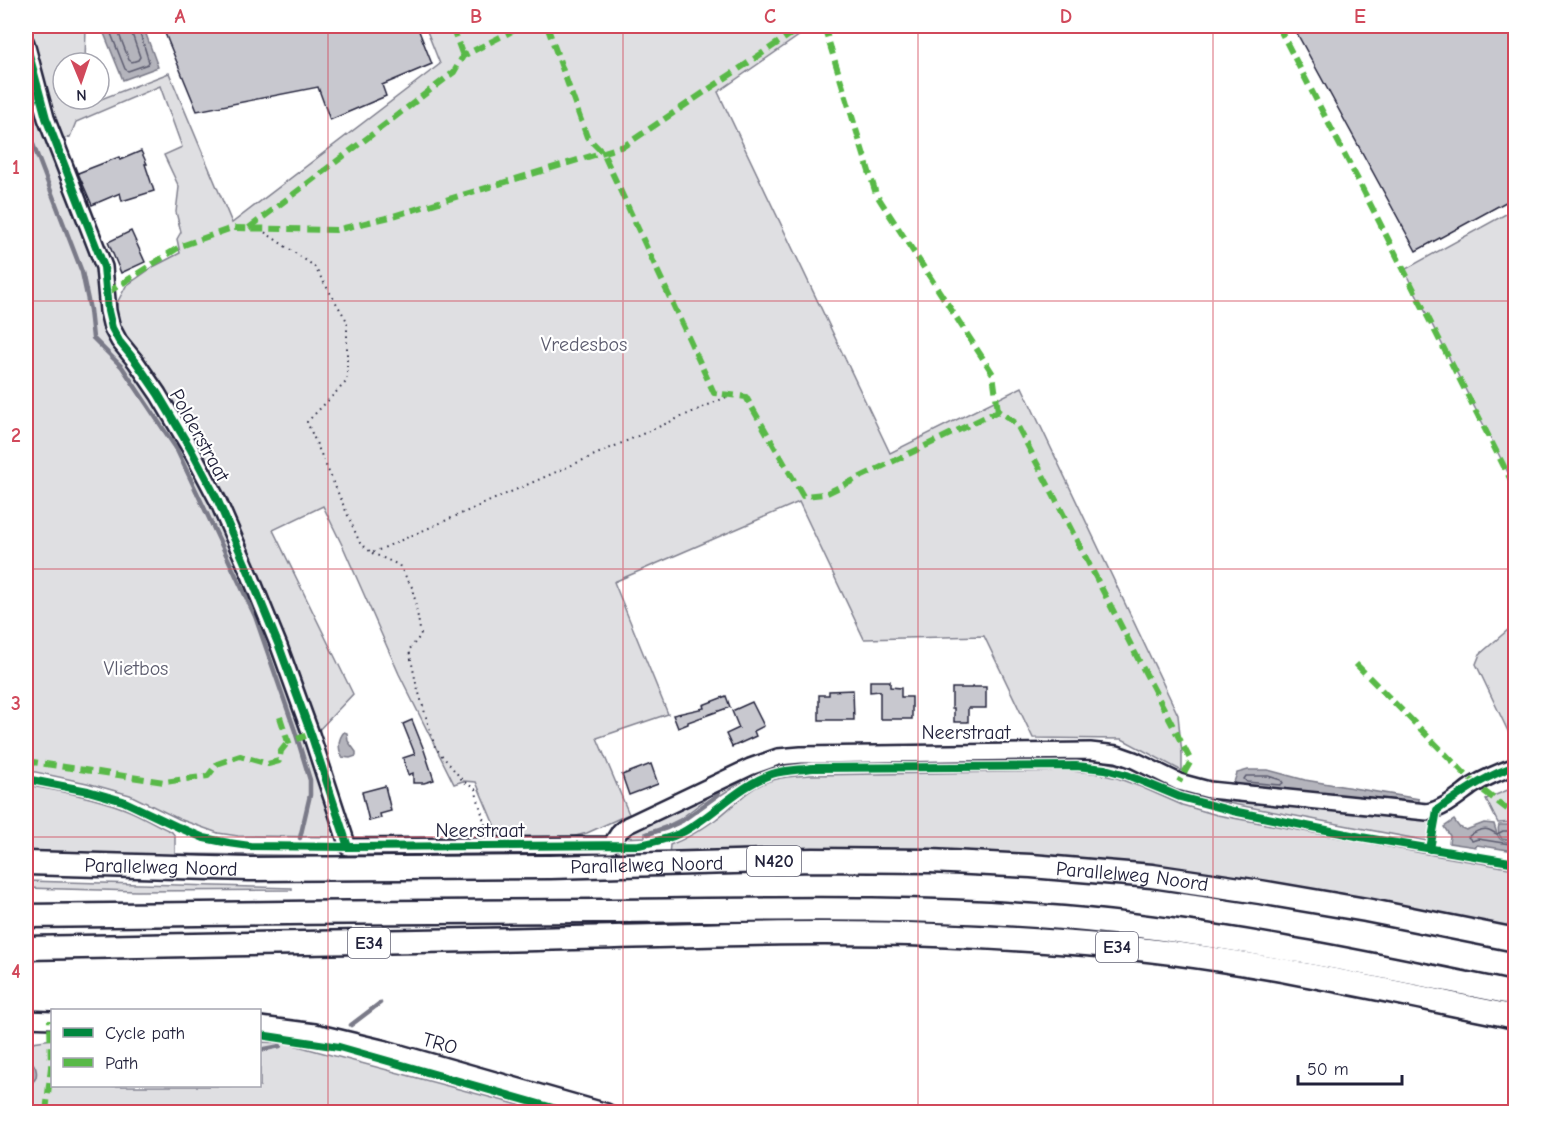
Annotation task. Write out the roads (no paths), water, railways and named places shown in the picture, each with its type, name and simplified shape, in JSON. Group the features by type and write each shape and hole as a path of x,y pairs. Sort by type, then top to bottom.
{"highway":[{"name":"Parallelweg Noord","path":"26,863 249,869 550,867 813,860 930,861 1009,865 1152,876 1260,892 1366,910 1515,940"},
{"name":"Parallelweg Noord","path":"26,874 254,881 581,879 807,874 919,874 1049,880 1148,889 1261,904 1515,952"},
{"path":"26,902 156,914"},
{"name":"E34","path":"26,916 803,909 939,911 1064,918 1208,935 1515,994"},
{"name":"E34","path":"26,948 277,945 701,935 935,935 1090,944 1246,964 1337,980 1515,1017"}],"street":[{"name":"Polderstraat","path":"26,43 46,118 104,267 112,328 158,394 218,501 279,646 348,847"},
{"name":"Neerstraat","path":"348,847 611,845 620,831 659,810 750,767 778,757 801,755 1099,752 1117,754 1179,782 1209,790 1427,812 1437,810 1475,784 1515,766"},
{"path":"26,1020 51,1020"},
{"name":"TRO","path":"261,1024 315,1032 386,1049 607,1113"}],"water":[{"path":"101,26 143,26 158,67 123,80"},
{"path":"344,732 347,733 348,741 356,752 356,756 342,757 339,744"},
{"path":"1248,770 1268,770 1305,780 1419,799 1419,805 1234,787 1237,773"},
{"path":"1454,820 1459,827 1466,830 1484,823 1494,824 1500,839 1515,843 1515,851 1449,843 1450,836 1444,827"},
{"path":"1499,825 1515,825 1515,841 1502,839 1498,829"},
{"path":"26,1058 33,1064 36,1076 31,1083 26,1084"}],"waterway":[{"path":"26,126 82,272 93,338 122,367 176,448 255,616 310,780 310,795 300,838"},
{"path":"648,834 682,821 718,795"},
{"path":"351,1025 380,1003"},
{"path":"261,1050 280,1046"}],"park label":[{"name":"Vredesbos","path":"584,344"},
{"name":"Vlietbos","path":"136,668"}]}
